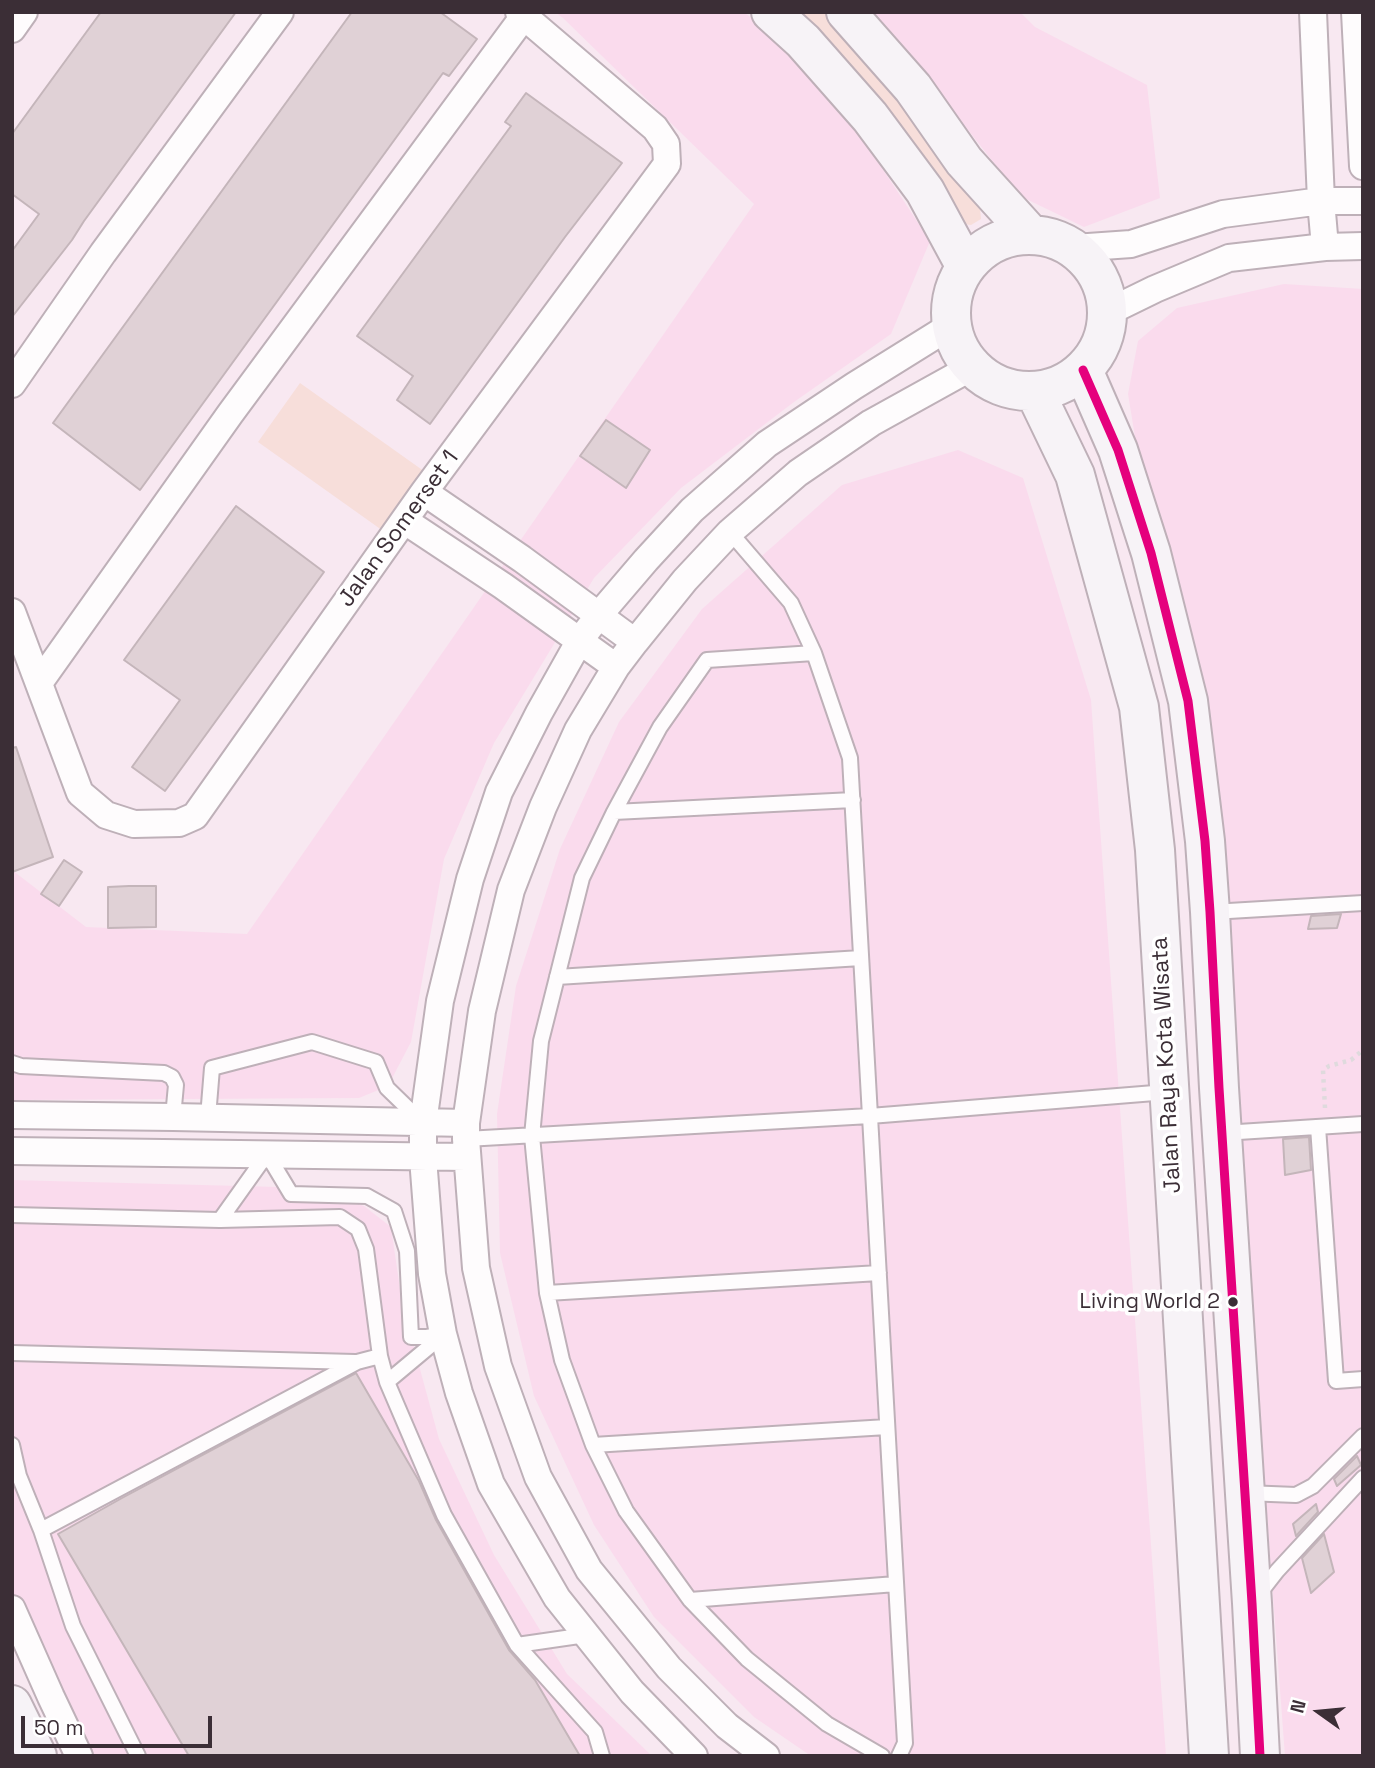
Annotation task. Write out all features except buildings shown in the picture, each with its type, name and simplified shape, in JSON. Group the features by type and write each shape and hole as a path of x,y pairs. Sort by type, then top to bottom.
{"street":[{"path":"12,29 24,12"},
{"path":"12,384 103,253 280,12"},
{"path":"771,12 803,41 870,117 925,191 966,267"},
{"path":"846,12 913,88 964,161 1030,234"},
{"path":"1313,12 1325,247"},
{"path":"1355,12 1363,166"},
{"path":"38,682 522,14"},
{"name":"Jalan Somerset 1","path":"12,612 80,793 106,815 134,824 179,823 195,816 424,492 667,164 666,144 655,128 522,14"},
{"path":"1074,248 1131,244 1223,214 1321,201 1363,201"},
{"path":"1030,234 1053,238 1074,248 1092,265 1103,288 1108,312 1105,333 1096,353 1083,370 1061,385 1035,391 1012,390 991,382 972,367 956,341 952,325 953,295 966,267 983,249 1005,238 1030,234"},
{"path":"1108,312 1229,258 1325,247 1363,246"},
{"path":"727,1726 696,1756 632,1692 557,1598 491,1484 459,1393 443,1334 432,1274 423,1123 440,1001 470,879 499,793 580,640 646,560 692,510 767,444 952,325"},
{"path":"766,1756 727,1726 668,1668 589,1570 538,1477 498,1366 476,1268 466,1140 482,1011 512,890 542,807 578,730 616,667 635,642 685,580 730,532 798,472 871,423 972,367"},
{"path":"1083,370 1118,450 1150,552 1188,701 1205,841 1210,912 1260,1756"},
{"name":"Jalan Raya Kota Wisata","path":"1035,391 1075,475 1139,707 1155,850 1209,1756"},
{"path":"424,492 522,559 635,642"},
{"path":"405,521 503,586 616,667"},
{"path":"1168,1092 1219,1088"},
{"path":"12,1115 173,1116 423,1123 466,1140"},
{"path":"12,1151 423,1158 466,1140"},
{"path":"12,1609 79,1756"},
{"path":"12,1705 37,1756"}],"lane":[{"path":"730,532 791,603 814,653 850,758 905,1743 899,1756"},
{"path":"814,653 707,660 660,727 582,878 541,1041 532,1136 547,1293 562,1360 593,1445 626,1511 690,1600 747,1659 827,1724 882,1756"},
{"path":"614,812 853,800"},
{"path":"1210,912 1363,903"},
{"path":"557,977 861,958"},
{"path":"208,1118 212,1068 312,1042 376,1062 387,1088 423,1123"},
{"path":"12,1063 21,1066 164,1073 172,1077 176,1085 173,1116"},
{"path":"466,1140 870,1116 1168,1092"},
{"path":"1222,1133 1363,1124"},
{"path":"1318,1127 1336,1381 1363,1379"},
{"path":"220,1220 267,1154 291,1194 367,1196 394,1211 407,1251 411,1337 443,1334"},
{"path":"12,1214 220,1220 340,1217 358,1228 366,1250 380,1356 387,1382 444,1515 517,1644 595,1732 602,1756"},
{"path":"547,1293 879,1273"},
{"path":"387,1382 443,1334"},
{"path":"12,1353 357,1362"},
{"path":"41,1530 357,1362 380,1356"},
{"path":"593,1445 887,1427"},
{"path":"1245,1493 1296,1494 1313,1486 1363,1436"},
{"path":"12,1445 15,1476 41,1530 73,1626 138,1756"},
{"path":"1252,1603 1277,1571 1363,1478"},
{"path":"690,1600 896,1584"},
{"path":"517,1644 586,1635"}],"path":[{"path":"1325,1108 1323,1070 1351,1059 1363,1050"}],"shaded area":[{"path":"555,12 744,12 777,39 861,136 930,241 891,334 794,402 681,488 594,578 494,743 444,859 411,1042 388,1086 359,1098 12,1100 12,870 86,927 247,934 754,204"},
{"path":"793,12 829,12 905,102 980,208 981,219 971,225 963,224"},
{"path":"866,12 1020,12 1035,27 1147,85 1160,198 1084,227 1020,196 968,130"},
{"path":"1284,284 1363,289 1363,1756 1285,1756 1211,771 1139,461 1128,394 1138,341 1177,308"},
{"path":"300,383 428,474 386,533 258,442"},
{"path":"958,450 1023,478 1091,700 1166,1756 811,1756 754,1717 654,1617 594,1525 534,1396 500,1253 497,1114 516,986 560,849 619,722 702,609 842,485"},
{"path":"12,1180 316,1188 364,1206 391,1227 402,1303 439,1439 494,1555 567,1674 652,1756 84,1756 67,1727 12,1596"}],"transit line":[{"path":"1083,370 1118,450 1151,553 1188,701 1205,841 1210,912 1260,1756"}],"place":[{"name":"Living World 2","path":"1233,1302"}]}
